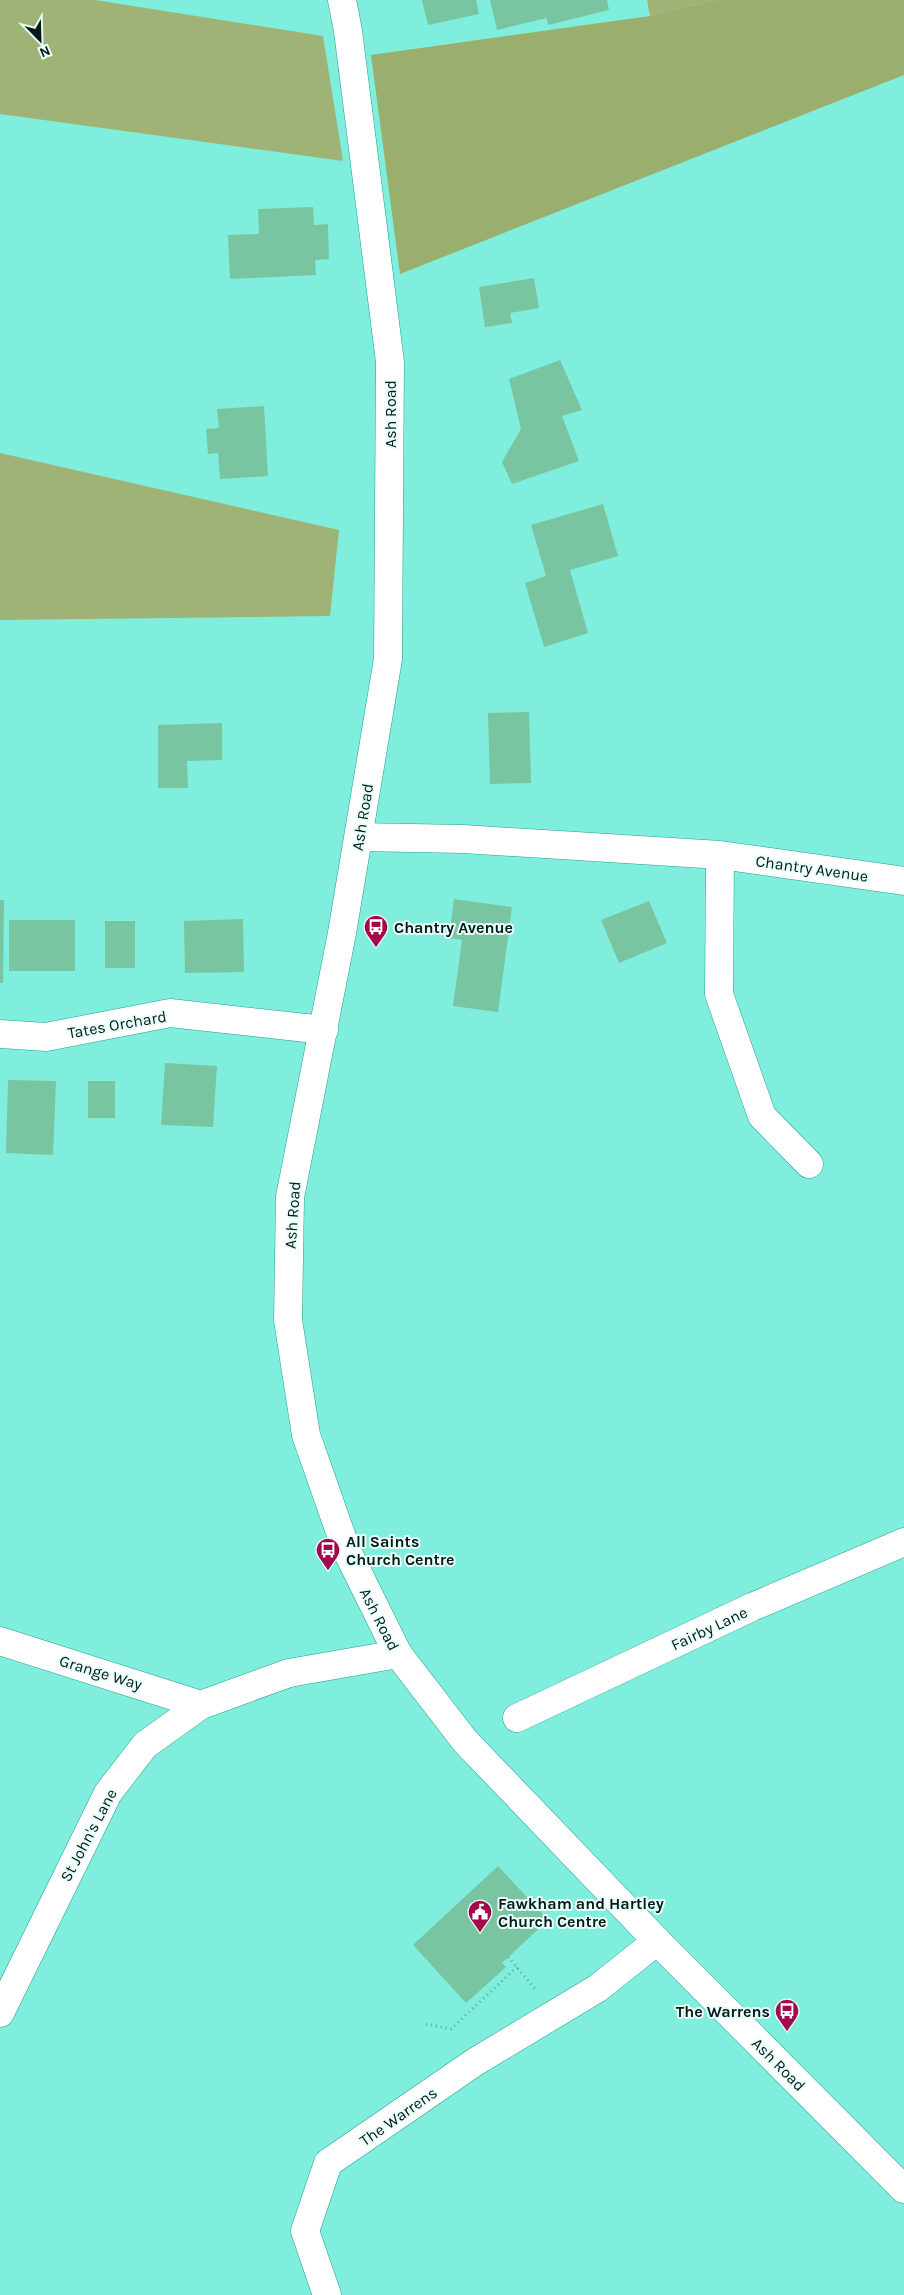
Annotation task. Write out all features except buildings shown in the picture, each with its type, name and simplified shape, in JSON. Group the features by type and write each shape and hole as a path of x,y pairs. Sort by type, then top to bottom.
{"street":[{"name":"Ash Road","path":"342,0 348,31 390,362 388,659 359,838 324,1030 290,1197 288,1320 306,1435 346,1549 398,1654 465,1741 657,1941 904,2189"},
{"name":"Chantry Avenue","path":"359,838 463,839 720,855 904,881"},
{"path":"720,855 719,994 762,1116 809,1164"},
{"name":"Tates Orchard","path":"0,1034 46,1037 170,1013 324,1030"},
{"name":"Fairby Lane","path":"517,1718 752,1607 904,1542"},
{"name":"Grange Way","path":"0,1641 200,1706"},
{"name":"St John's Lane","path":"0,2013 108,1793 145,1745 200,1706 289,1673 398,1654"},
{"name":"The Warrens","path":"327,2295 305,2231 328,2164 475,2062 598,1988 657,1941"}],"path":[{"path":"508,1957 556,2014"},
{"path":"426,2024 451,2029 516,1967"}],"green space":[{"path":"0,0 95,0 323,36 343,161 0,114"},
{"path":"647,0 717,0 650,16"},
{"path":"717,0 904,0 904,75 400,274 371,55 650,16"},
{"path":"0,453 339,530 330,616 0,620"}],"place":[{"name":"Chantry Avenue","path":"376,948"},
{"name":"All Saints Church Centre","path":"328,1571"},
{"name":"Fawkham and Hartley Church Centre","path":"480,1933"},
{"name":"The Warrens","path":"787,2032"}]}
